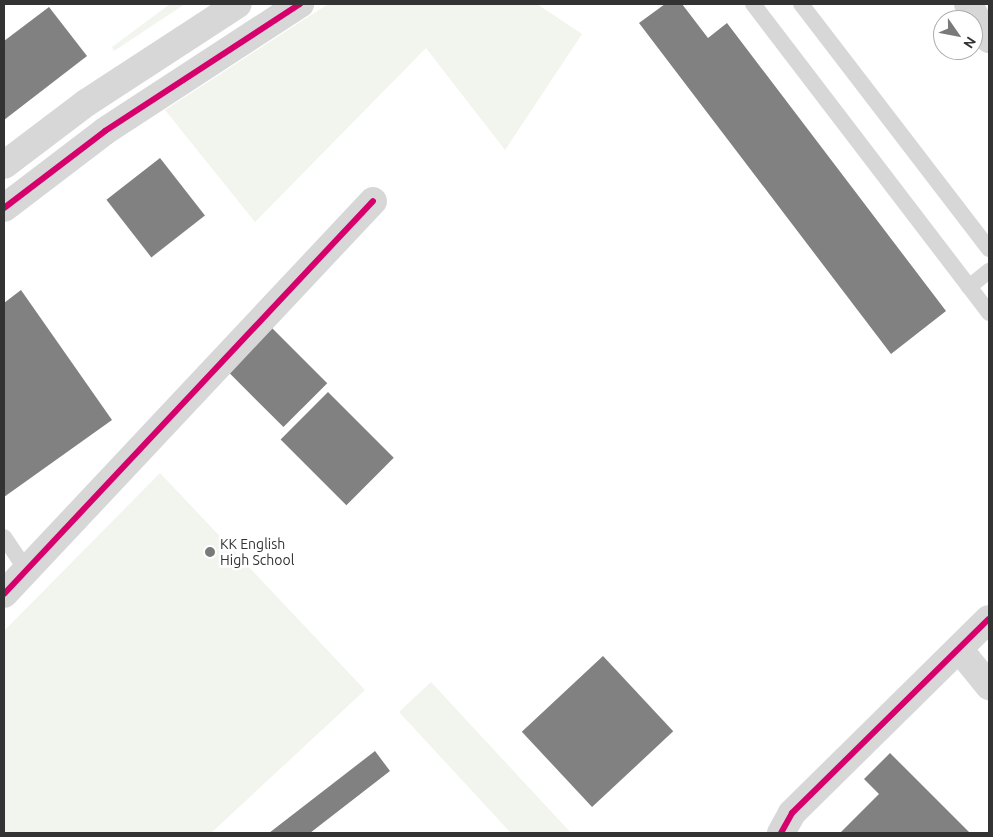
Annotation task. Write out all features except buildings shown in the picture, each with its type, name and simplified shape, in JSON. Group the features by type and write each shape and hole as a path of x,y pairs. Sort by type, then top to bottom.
{"street":[{"path":"4,165 86,104 238,4"},
{"path":"4,208 105,131 300,4"},
{"path":"968,4 989,39"},
{"path":"4,594 373,201"},
{"path":"781,833 792,813 989,619"},
{"path":"960,648 989,686"}],"lane":[{"path":"753,4 989,313"},
{"path":"801,4 989,249"},
{"path":"970,287 989,271"},
{"path":"4,537 27,571"}],"shaded area":[{"path":"170,4 185,4 114,51 112,47"},
{"path":"328,4 537,4 582,34 505,150 426,48 255,222 165,110"},
{"path":"160,473 365,690 211,833 4,833 4,631"},
{"path":"431,682 571,833 511,833 399,712"}],"cycle path":[{"path":"4,208 105,131 300,4"},
{"path":"4,594 373,201"},
{"path":"781,833 792,813 989,619"}],"place":[{"name":"KK English High School","path":"210,552"}]}
